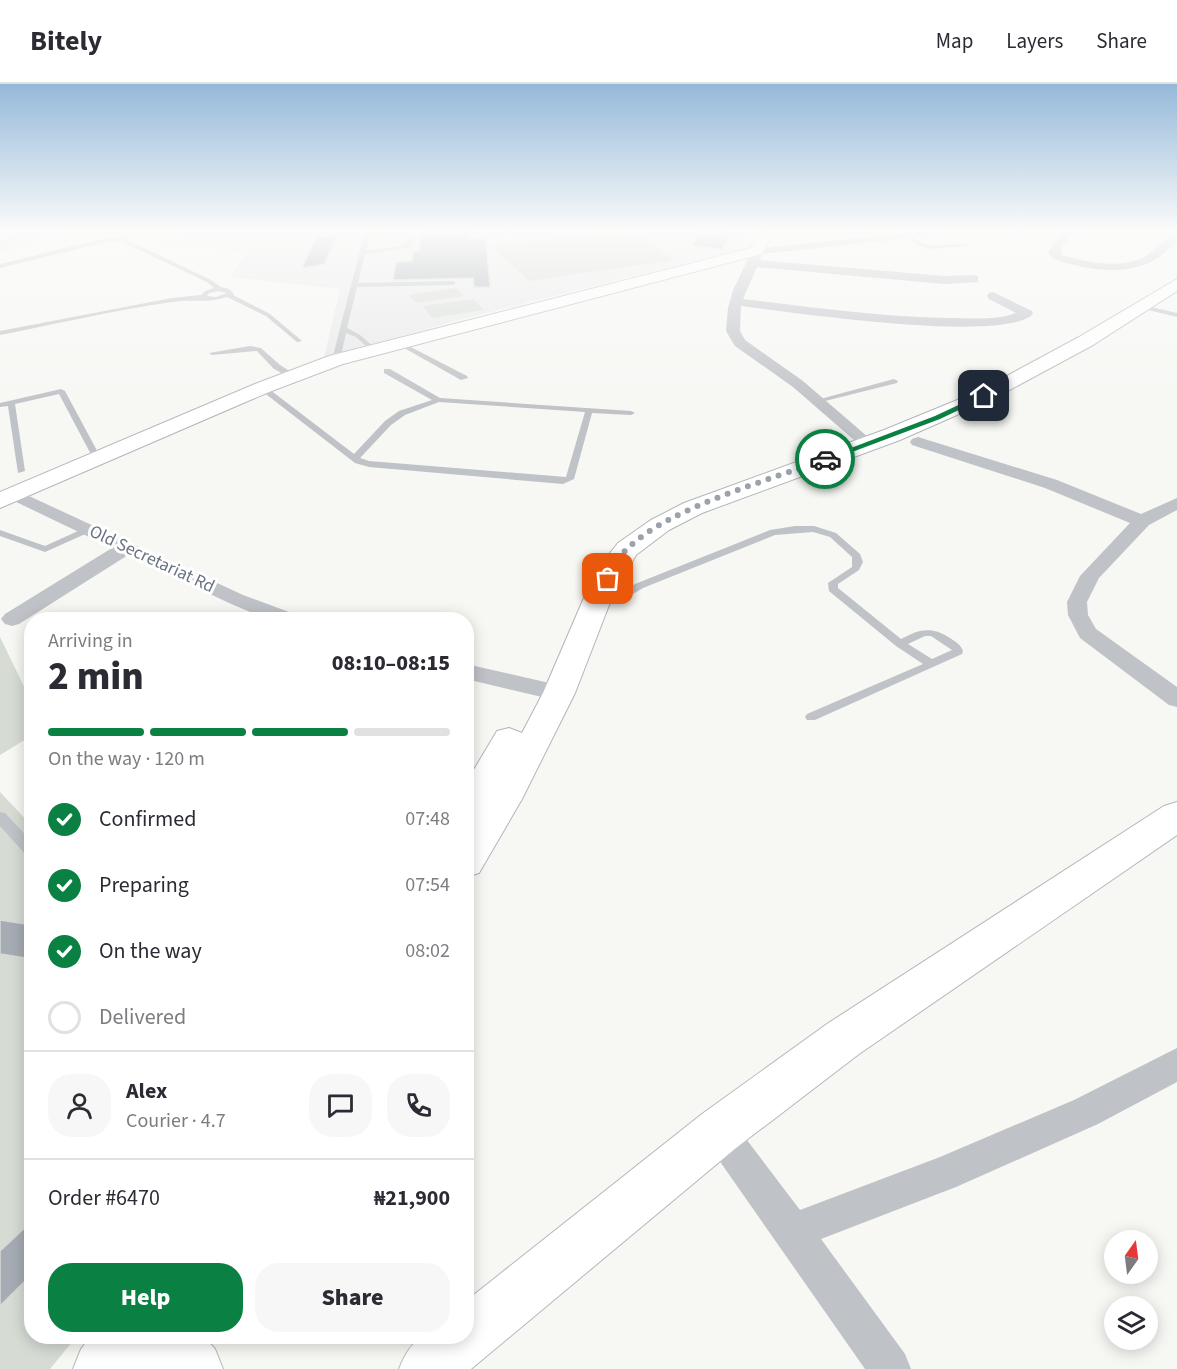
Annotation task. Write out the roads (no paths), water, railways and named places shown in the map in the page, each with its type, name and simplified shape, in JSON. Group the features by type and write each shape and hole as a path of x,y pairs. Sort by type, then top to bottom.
{"main road":[{"path":"8,498 292,375 336,360 619,290"},
{"path":"474,803 548,690 619,558 627,549 660,525 693,508 863,440 975,387 1149,290"},
{"path":"474,849 504,799 548,690 591,569 607,547 633,522 684,497 938,417 984,396 1086,341 1168,290"},
{"path":"474,1330 719,1131 852,1033 1177,816"},
{"path":"426,1369 457,1344"},
{"path":"101,1369 162,1350"}],"street":[{"path":"739,290 732,322 733,331 740,343 817,401 863,440"},
{"path":"736,302 917,321 992,321 1023,317 1027,314 993,296"},
{"path":"918,442 1051,484 1142,521"},
{"name":"Old Secretariat Rd","path":"8,498 89,529 260,612"},
{"path":"1177,503 1142,521 1090,576 1077,602 1078,615 1088,633 1177,699"},
{"path":"12,619 127,547"},
{"path":"474,673 548,690"},
{"path":"793,1231 965,1165 1086,1112 1177,1064"},
{"path":"719,1131 890,1369"}],"lane":[{"path":"203,297 207,292 215,290"},
{"path":"224,290 230,291 229,296"},
{"path":"336,360 353,290"},
{"path":"0,333 172,300 203,297 216,299 229,296 268,315 299,341"},
{"path":"1142,307 1177,315"},
{"path":"343,329 358,336 374,350"},
{"path":"399,343 464,378"},
{"path":"212,353 259,349 276,367 292,375"},
{"path":"387,371 438,400"},
{"path":"817,401 894,381"},
{"path":"262,388 355,458 369,464 394,468 568,480 589,411"},
{"path":"0,405 61,391 98,460"},
{"path":"355,458 388,423 402,413 438,400 632,412"},
{"path":"11,402 21,471"},
{"path":"0,533 45,549 89,529"},
{"path":"597,600 612,602 657,578 773,531 814,529 833,535 857,556 856,568 833,582 833,588 900,644 932,664"},
{"path":"811,717 958,651 933,631 927,631 900,644"},
{"path":"0,817 24,843"}]}
